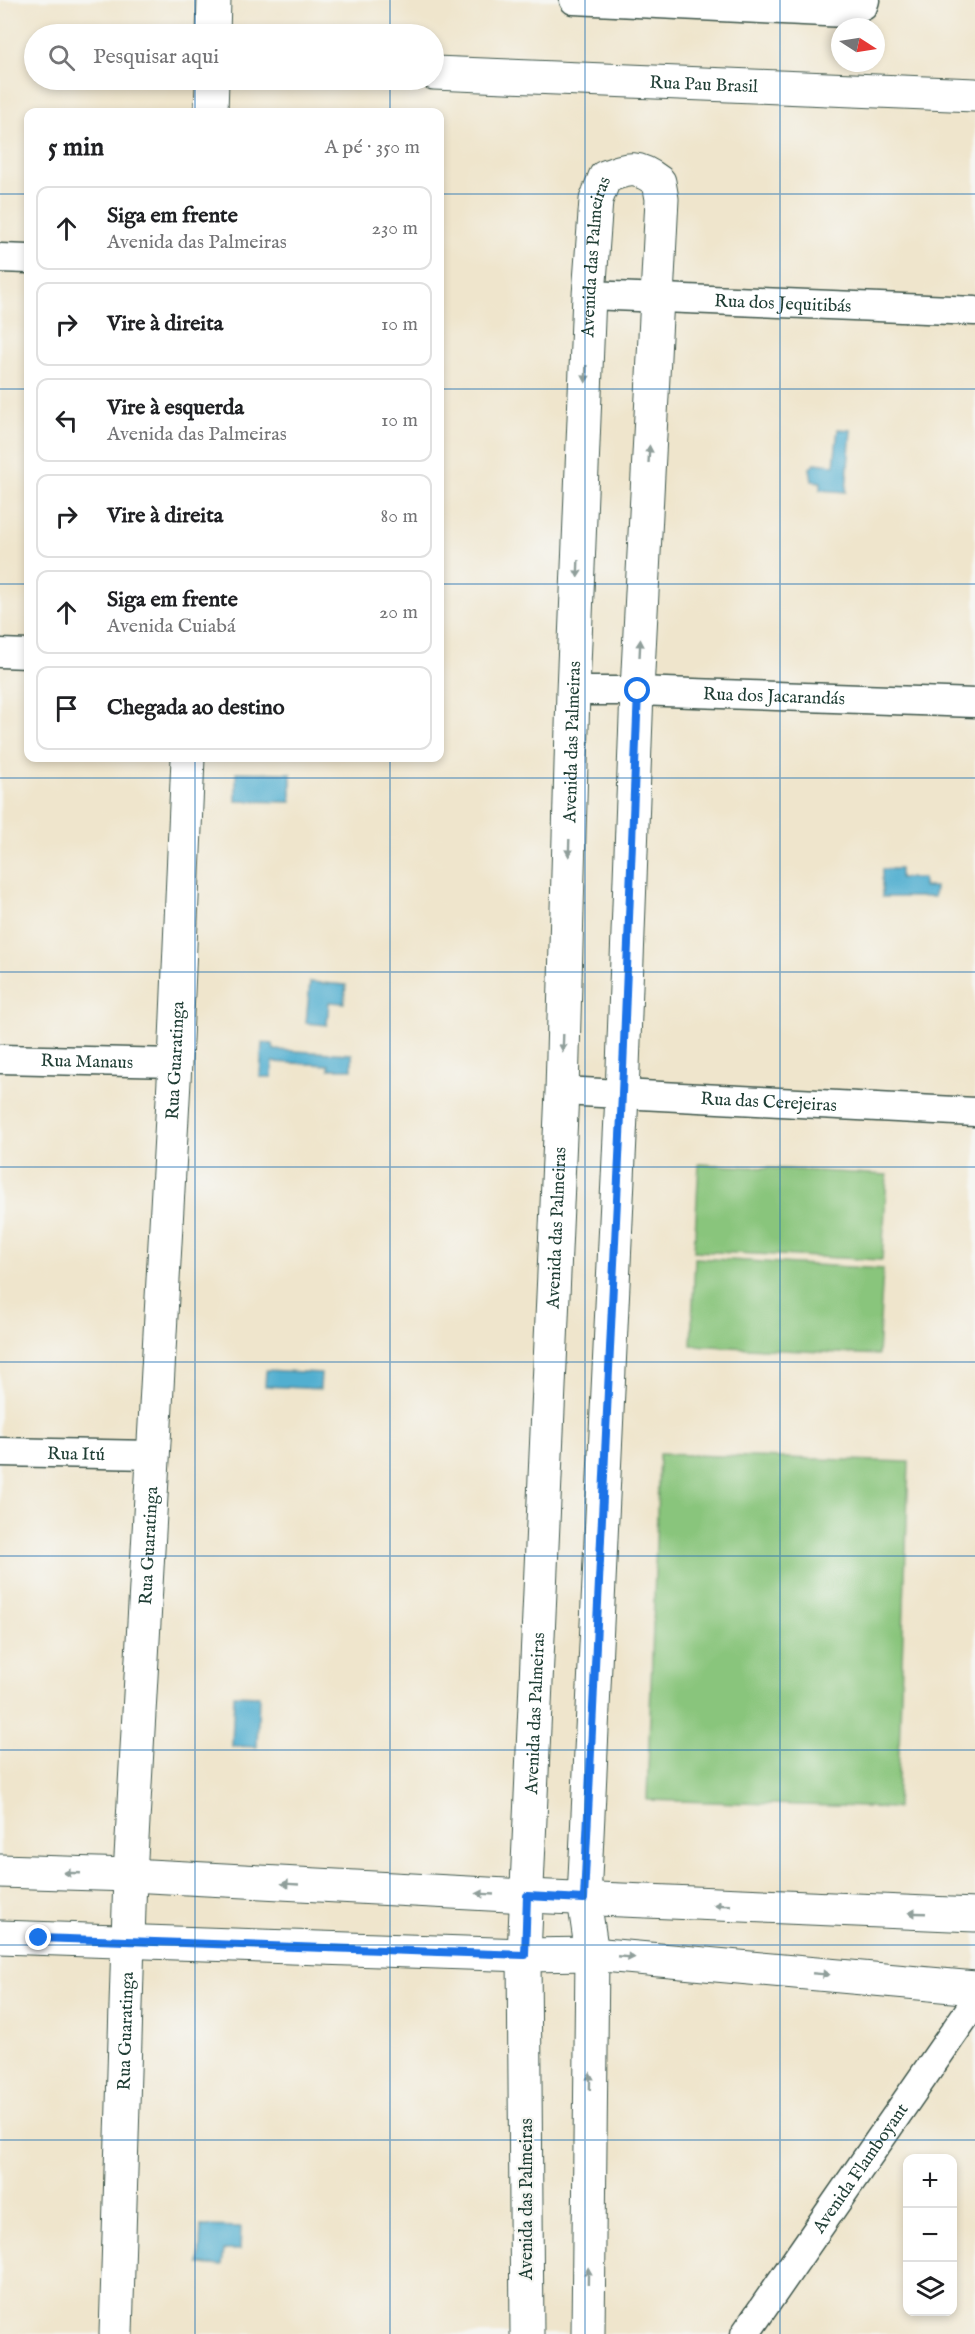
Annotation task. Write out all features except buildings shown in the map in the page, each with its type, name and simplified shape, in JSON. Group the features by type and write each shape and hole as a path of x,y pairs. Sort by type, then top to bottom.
{"street":[{"path":"213,24 214,0"},
{"path":"574,0 846,13 863,6 866,0"},
{"name":"Rua Pau Brasil","path":"444,73 975,95"},
{"path":"211,108 212,90"},
{"name":"Avenida das Palmeiras","path":"526,2334 525,1955 562,1091 573,691 589,295 596,200 605,177 623,170 644,170 659,182 662,199 584,1899 592,1954 588,2334"},
{"path":"0,258 24,259"},
{"name":"Rua dos Jequitibás","path":"589,295 975,311"},
{"path":"0,653 24,654"},
{"name":"Rua dos Jacarandás","path":"573,691 638,691 975,703"},
{"name":"Rua Guaratinga","path":"116,2334 130,1875 175,1063 188,762"},
{"name":"Rua Manaus","path":"0,1059 175,1063"},
{"name":"Rua das Cerejeiras","path":"562,1091 975,1112"},
{"name":"Rua Itú","path":"0,1452 152,1455"},
{"path":"0,1870 584,1899 975,1915"},
{"path":"0,1937 525,1955 592,1954 975,1988"},
{"name":"Avenida Flamboyant","path":"745,2334 975,2002"}],"green space":[{"path":"699,1164 887,1175 882,1260 694,1251"},
{"path":"695,1258 883,1269 878,1355 691,1345"},
{"path":"659,1454 909,1462 897,1808 647,1800"}],"water":[{"path":"838,429 851,430 846,492 820,490 821,482 812,481 810,468 815,463 834,465"},
{"path":"236,772 291,773 291,802 236,801"},
{"path":"882,869 900,869 900,878 923,878 923,887 935,887 934,897 882,897"},
{"path":"310,982 346,985 344,1003 329,1002 327,1025 306,1023"},
{"path":"262,1043 273,1044 274,1050 352,1054 352,1069 329,1069 329,1065 273,1062 272,1077 260,1077"},
{"path":"266,1370 321,1373 320,1389 265,1386"},
{"path":"234,1695 259,1696 257,1747 232,1746"},
{"path":"201,2226 241,2227 240,2250 224,2250 222,2266 199,2264"}],"route":[{"path":"39,1938 525,1955 527,1896 584,1899 622,1094 638,691"}]}
